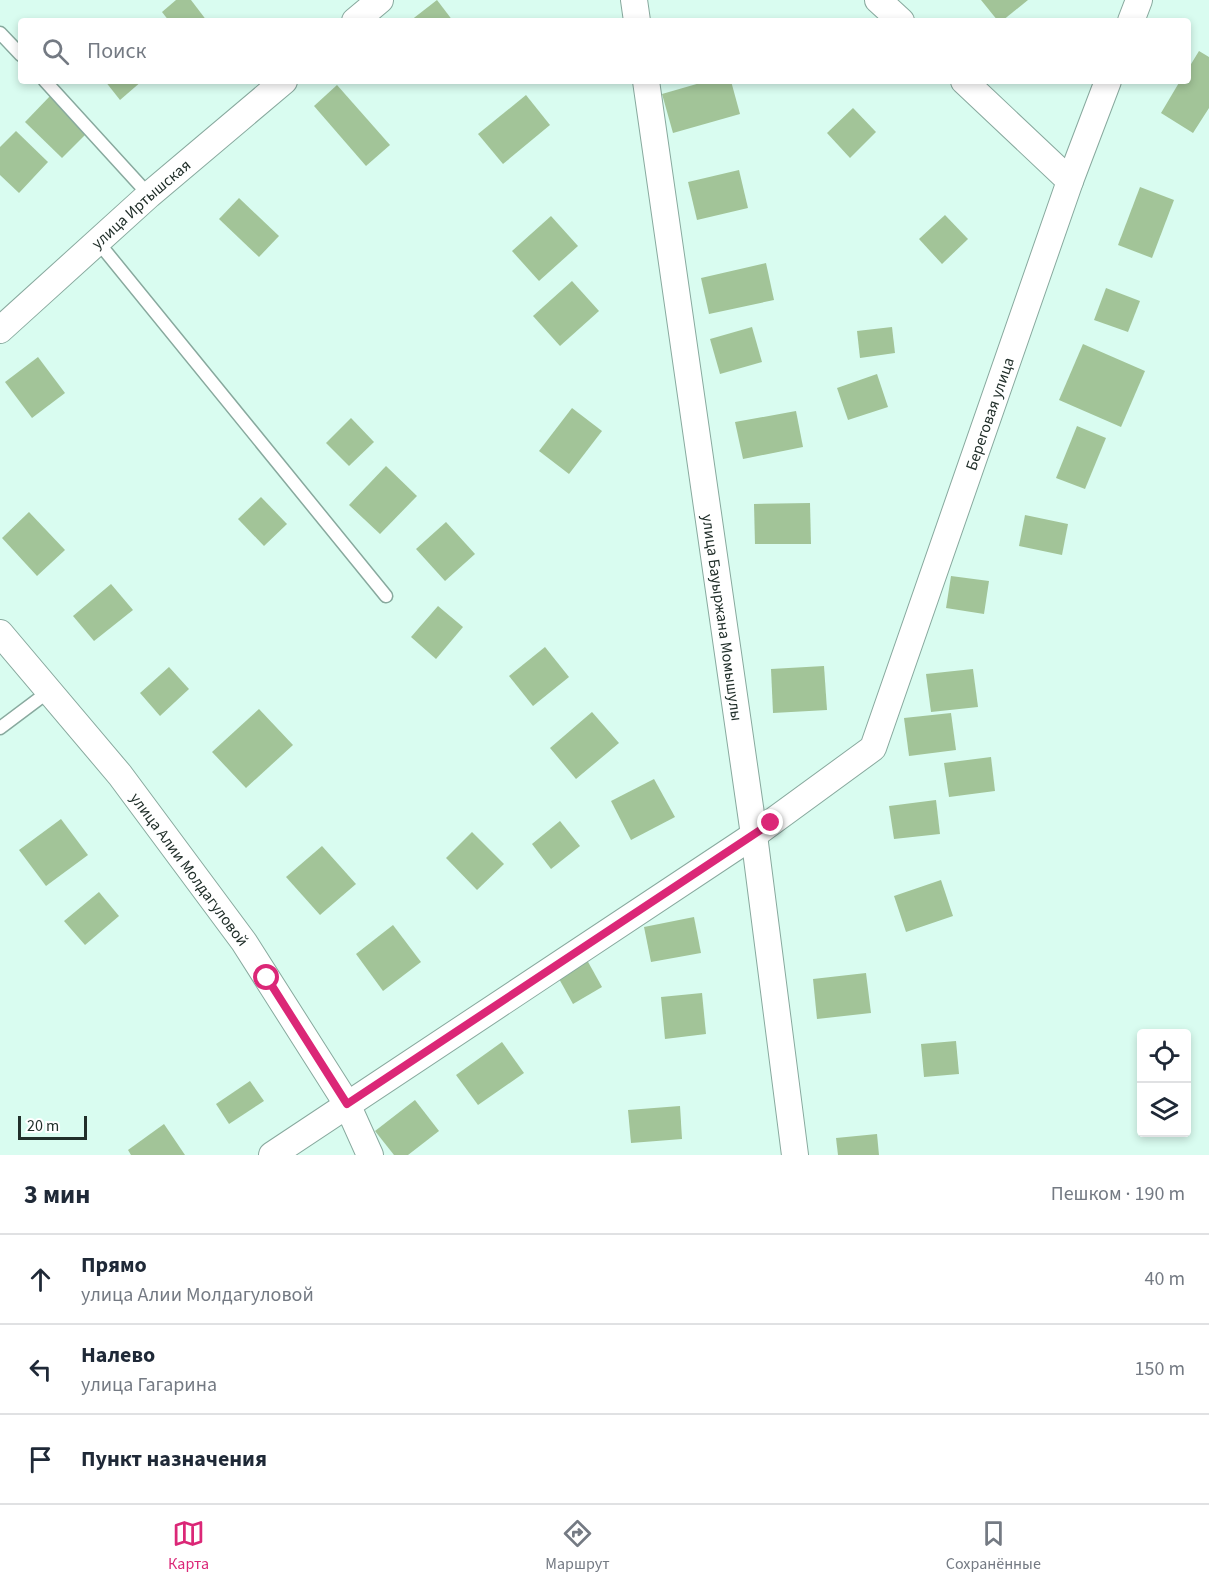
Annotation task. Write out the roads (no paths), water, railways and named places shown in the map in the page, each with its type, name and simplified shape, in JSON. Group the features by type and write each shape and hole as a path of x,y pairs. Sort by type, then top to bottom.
{"street":[{"path":"359,18 380,0"},
{"path":"634,0 637,18"},
{"path":"878,0 898,18"},
{"path":"1132,18 1139,0"},
{"name":"улица Иртышская","path":"0,330 149,195 280,84"},
{"name":"улица Бауыржана Момышулы","path":"646,84 754,835 795,1155"},
{"path":"967,84 1070,181"},
{"name":"Береговая улица","path":"754,835 873,748 1070,181 1107,84"},
{"name":"улица Алии Молдагуловой","path":"0,633 120,776 244,942 347,1104 370,1155"},
{"path":"272,1155 754,835"}],"lane":[{"path":"0,33 18,52"},
{"path":"48,84 149,195"},
{"path":"98,242 386,596"},
{"path":"0,728 48,692"}]}
